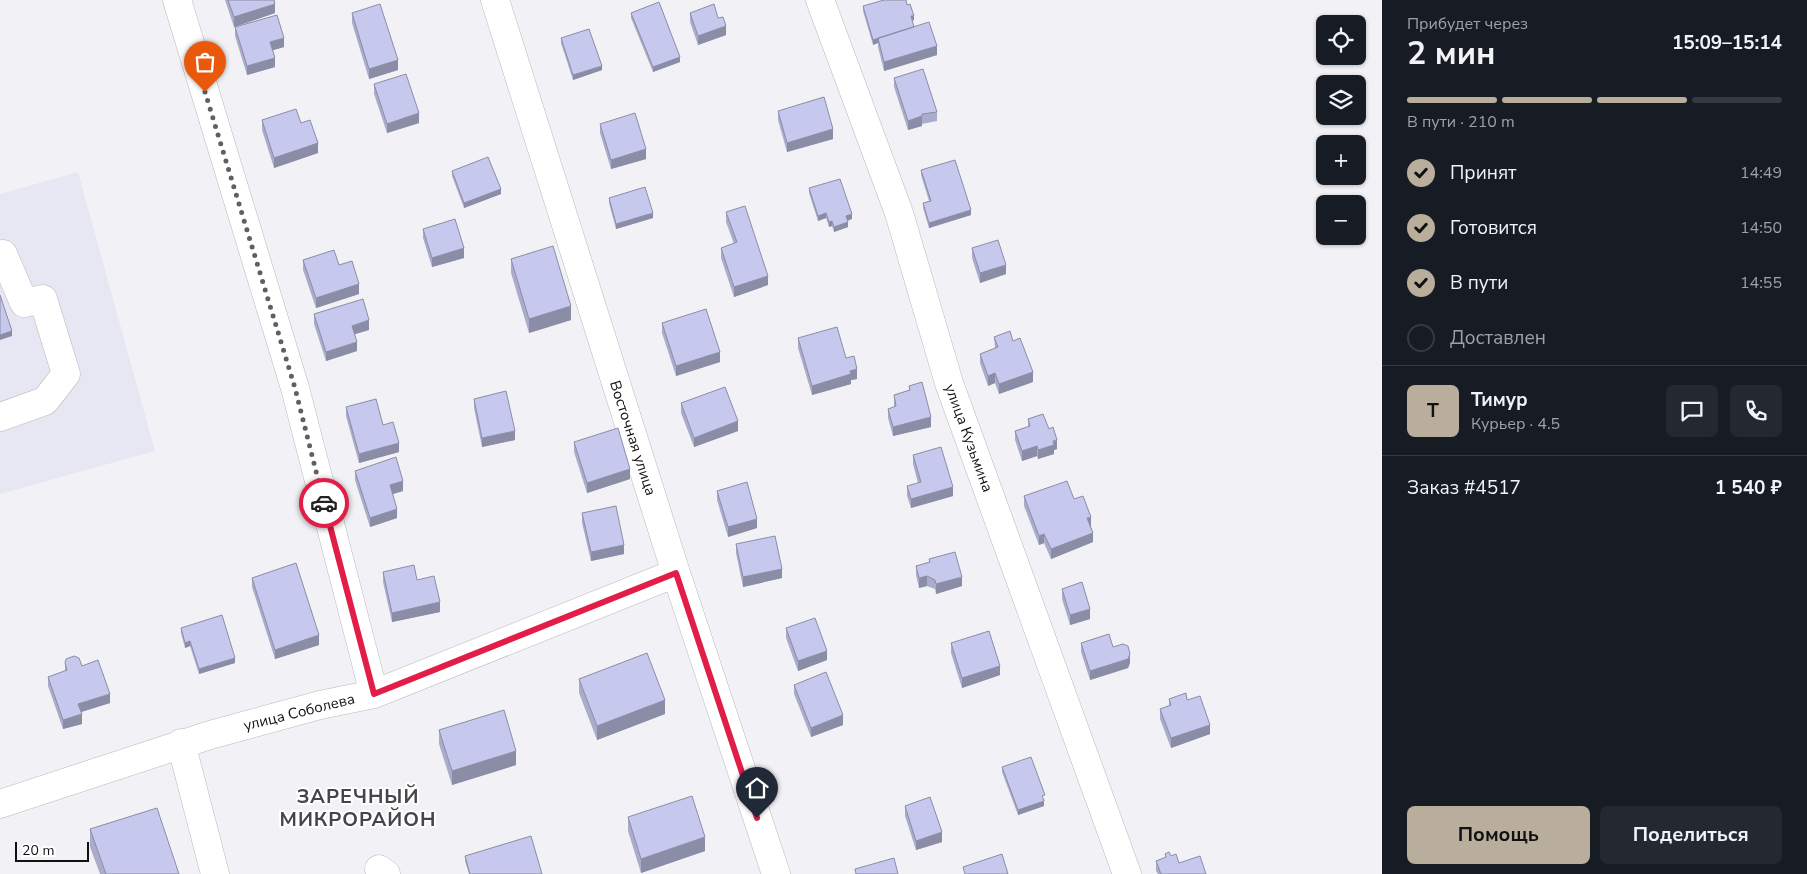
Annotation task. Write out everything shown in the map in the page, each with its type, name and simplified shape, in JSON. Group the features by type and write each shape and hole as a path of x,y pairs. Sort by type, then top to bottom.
{"street":[{"path":"177,0 295,388 374,694"},
{"name":"Восточная улица","path":"494,0 676,573 776,874"},
{"name":"улица Кузьмина","path":"820,0 899,213 949,382 1127,874"},
{"path":"0,256 3,254 24,303 43,298 66,374 45,401 0,416"},
{"name":"улица Соболева","path":"0,804 181,743 320,705 374,694 676,573"},
{"path":"181,743 215,874"}],"shaded area":[{"path":"78,172 155,451 0,494 0,194"}],"building":[{"path":"228,0 274,0 275,4 234,17"},
{"path":"884,0 906,0 907,5 910,4 914,16 911,16 914,27 873,40 863,6"},
{"path":"659,2 680,57 653,67 631,13"},
{"path":"380,4 398,60 369,69 352,13"},
{"path":"714,4 718,18 723,17 726,26 698,36 690,13"},
{"path":"277,15 284,38 270,42 275,58 247,66 235,27"},
{"path":"929,22 937,46 884,62 878,38"},
{"path":"589,29 602,66 573,75 561,38"},
{"path":"923,69 937,112 922,114 922,116 908,121 894,78"},
{"path":"406,74 419,113 387,124 374,84"},
{"path":"824,97 833,129 787,143 778,111"},
{"path":"296,109 301,123 310,120 318,143 274,158 262,120"},
{"path":"635,113 646,149 611,160 600,124"},
{"path":"488,157 501,189 464,203 452,171"},
{"path":"955,160 971,210 929,223 923,203 931,201 921,170"},
{"path":"840,179 852,214 846,216 848,222 834,227 832,221 829,222 826,213 818,216 809,188"},
{"path":"645,187 653,213 616,224 609,198"},
{"path":"745,206 768,276 734,287 721,248 737,242 726,212"},
{"path":"455,219 464,248 432,258 423,229"},
{"path":"998,240 1006,265 980,273 972,248"},
{"path":"553,246 571,306 529,319 511,259"},
{"path":"334,250 339,265 352,261 359,284 316,298 303,260"},
{"path":"0,295 12,331 0,335"},
{"path":"363,299 369,320 352,326 357,342 326,352 314,314"},
{"path":"706,309 720,352 676,366 662,323"},
{"path":"837,327 846,358 854,356 857,369 850,371 851,374 812,386 798,338"},
{"path":"1010,331 1013,341 1020,338 1033,372 999,384 995,373 988,376 980,354 998,347 994,337"},
{"path":"922,382 931,417 893,427 888,409 896,406 894,395 910,390 909,386"},
{"path":"725,387 738,421 694,438 681,403"},
{"path":"506,391 515,431 482,438 474,399"},
{"path":"376,399 383,425 393,422 399,443 359,454 346,407"},
{"path":"1043,414 1049,429 1053,427 1057,440 1053,441 1054,445 1038,450 1037,446 1022,451 1015,431 1030,426 1028,419"},
{"path":"618,428 630,469 587,483 574,442"},
{"path":"941,447 953,487 911,499 907,486 921,482 913,455"},
{"path":"396,457 403,481 390,485 397,509 370,518 355,471"},
{"path":"1067,481 1074,499 1083,496 1091,517 1087,518 1093,533 1051,549 1044,534 1039,536 1024,496"},
{"path":"747,482 757,519 728,527 717,491"},
{"path":"616,506 624,545 591,552 582,513"},
{"path":"775,536 782,569 743,577 736,544"},
{"path":"955,552 962,577 936,584 935,580 927,576 919,578 916,566 930,562 929,559"},
{"path":"296,563 319,635 275,650 252,578"},
{"path":"414,565 417,580 434,576 440,602 392,613 383,572"},
{"path":"1082,582 1090,609 1070,615 1062,589"},
{"path":"222,615 235,658 199,669 190,641 185,643 181,628"},
{"path":"815,618 827,651 798,661 786,628"},
{"path":"989,631 1000,666 962,678 951,643"},
{"path":"1109,634 1113,647 1123,644 1128,646 1130,654 1128,659 1090,671 1081,643"},
{"path":"647,653 665,700 597,726 579,679"},
{"path":"74,656 79,658 82,666 98,660 110,694 78,704 82,714 63,720 48,677 67,670 66,659"},
{"path":"826,672 843,715 811,728 794,685"},
{"path":"1186,693 1187,700 1200,696 1210,725 1171,738 1160,709 1171,705 1169,699"},
{"path":"504,710 516,751 452,771 439,730"},
{"path":"1031,757 1045,795 1042,796 1044,801 1018,810 1002,767"},
{"path":"692,796 705,837 641,859 628,817"},
{"path":"930,797 942,832 916,841 905,806"},
{"path":"157,808 179,874 106,874 90,829"},
{"path":"531,836 542,874 470,874 465,856"},
{"path":"1169,852 1171,856 1176,854 1179,863 1200,856 1206,874 1161,874 1156,861 1166,857 1165,854"},
{"path":"1002,854 1008,874 965,874 963,867"},
{"path":"894,858 898,874 856,874 855,869"}],"way so far":[{"path":"205,92 295,388 324,503"}],"district":[{"name":"ЗАРЕЧНЫЙ МИКРОРАЙОН","path":"358,808"}],"route":[{"path":"324,503 374,694 676,573 757,818"}]}
